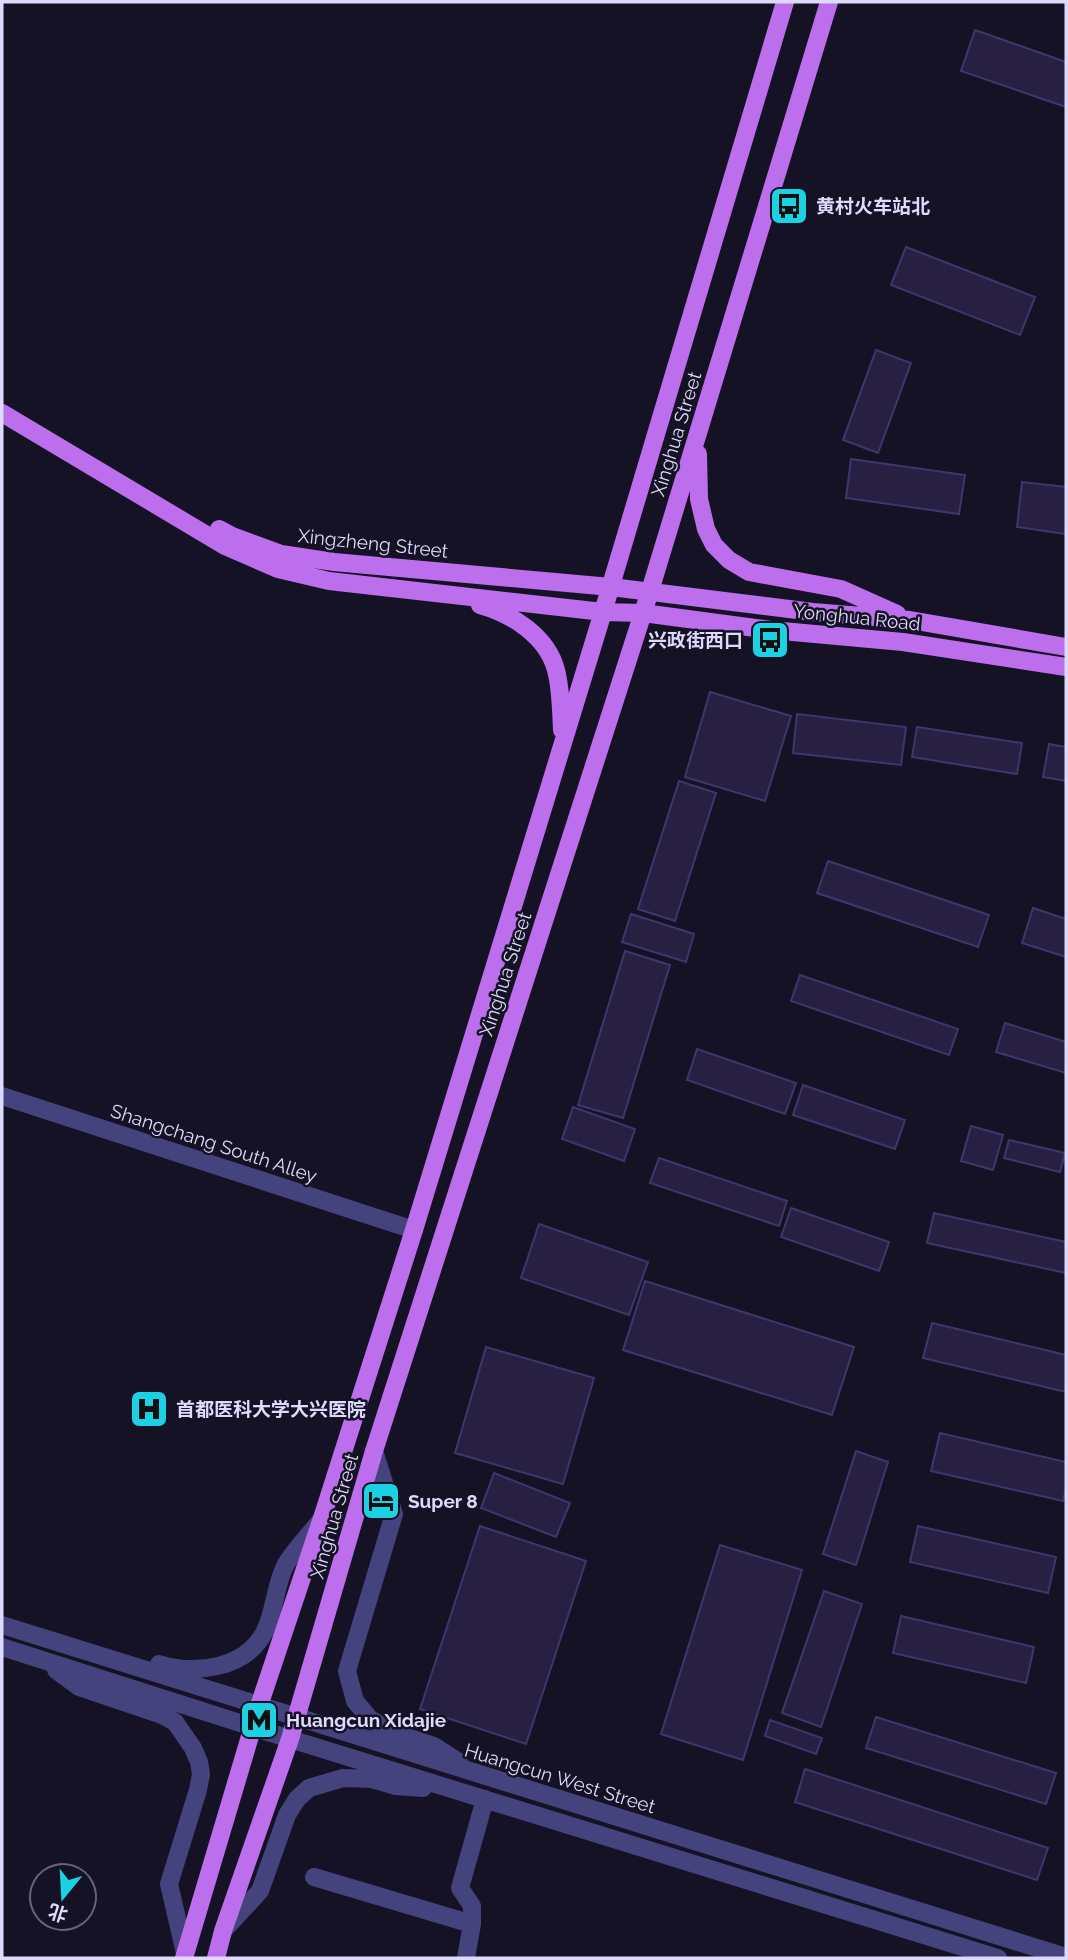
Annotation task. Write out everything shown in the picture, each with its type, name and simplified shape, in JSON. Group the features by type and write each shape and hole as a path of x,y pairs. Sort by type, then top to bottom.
{"main road":[{"name":"Xinghua Street","path":"185,1956 258,1706 322,1518 414,1230 611,587 785,2"},
{"name":"Xinghua Street","path":"216,1958 290,1739 374,1451 650,591 829,2"},
{"name":"Xingzheng Street","path":"2,401 232,536 281,554 334,562 650,591"},
{"name":"Xingzheng Street","path":"2,413 225,546 278,569 328,581 603,612"},
{"path":"705,413 698,453 699,499 706,529 714,545 729,561 749,572 841,589 910,620"},
{"name":"Yonghua Road","path":"650,591 813,612 910,620 1066,647"},
{"path":"443,594 492,608 524,624 544,647 555,667 563,741"},
{"name":"Yonghua Road","path":"603,612 643,613 771,630 903,642 1066,667"}],"street":[{"name":"Shangchang South Alley","path":"2,1096 414,1230"},
{"path":"374,1451 394,1514 347,1671 355,1701 370,1719 392,1732 434,1746 476,1774"},
{"path":"96,1655 131,1655 176,1669 201,1670 223,1665 243,1655 255,1647 265,1631 285,1566 322,1518"},
{"name":"Huangcun West Street","path":"2,1625 1066,1957"},
{"path":"2,1647 998,1958"},
{"path":"42,1660 79,1687 175,1722 193,1748 201,1774 169,1884 185,1956"},
{"path":"223,1931 260,1891 287,1815 296,1799 309,1788 343,1778 372,1779 396,1786 454,1790"},
{"path":"466,1958 472,1906 460,1888 485,1799"},
{"path":"314,1877 472,1924"}],"building":[{"path":"975,30 1066,62 1066,107 961,71"},
{"path":"906,247 1035,297 1020,335 891,285"},
{"path":"876,350 911,363 878,453 843,440"},
{"path":"851,459 965,475 959,514 846,498"},
{"path":"1022,482 1066,487 1066,534 1017,527"},
{"path":"710,692 791,716 765,801 685,777"},
{"path":"797,714 906,727 901,765 793,753"},
{"path":"917,727 1022,743 1017,774 912,757"},
{"path":"1049,744 1066,747 1066,781 1043,777"},
{"path":"679,781 716,793 675,921 638,909"},
{"path":"828,861 989,915 978,947 817,893"},
{"path":"1033,908 1066,919 1066,957 1022,943"},
{"path":"631,914 694,934 686,962 622,942"},
{"path":"625,951 670,965 623,1118 578,1105"},
{"path":"800,975 958,1029 949,1055 791,1001"},
{"path":"1005,1023 1066,1042 1066,1073 996,1052"},
{"path":"697,1049 796,1083 785,1114 687,1080"},
{"path":"803,1085 905,1120 895,1149 793,1115"},
{"path":"573,1107 635,1129 624,1161 562,1139"},
{"path":"971,1126 1003,1135 993,1170 961,1161"},
{"path":"1009,1140 1065,1153 1060,1172 1004,1158"},
{"path":"659,1158 787,1201 779,1226 650,1183"},
{"path":"791,1208 889,1242 879,1271 781,1237"},
{"path":"934,1213 1066,1242 1066,1273 927,1243"},
{"path":"539,1224 648,1262 629,1315 521,1278"},
{"path":"645,1281 854,1347 832,1415 623,1350"},
{"path":"932,1323 1066,1355 1066,1392 923,1358"},
{"path":"486,1347 594,1378 563,1484 455,1453"},
{"path":"940,1433 1066,1462 1063,1501 931,1471"},
{"path":"856,1451 888,1462 856,1565 823,1554"},
{"path":"494,1473 570,1503 556,1537 481,1508"},
{"path":"480,1526 586,1561 526,1744 420,1709"},
{"path":"918,1526 1056,1557 1048,1593 910,1562"},
{"path":"720,1545 802,1570 743,1760 661,1734"},
{"path":"824,1591 862,1604 821,1727 782,1713"},
{"path":"901,1616 1034,1647 1026,1683 893,1653"},
{"path":"876,1717 1056,1773 1046,1804 866,1748"},
{"path":"770,1720 822,1738 816,1754 765,1736"},
{"path":"805,1769 1048,1848 1037,1880 795,1802"}],"place":[{"name":"黄村火车站北","path":"789,206"},
{"name":"兴政街西口","path":"770,640"},
{"name":"首都医科大学大兴医院","path":"149,1409"},
{"name":"Super 8","path":"381,1501"},
{"name":"Huangcun Xidajie","path":"259,1720"}]}
